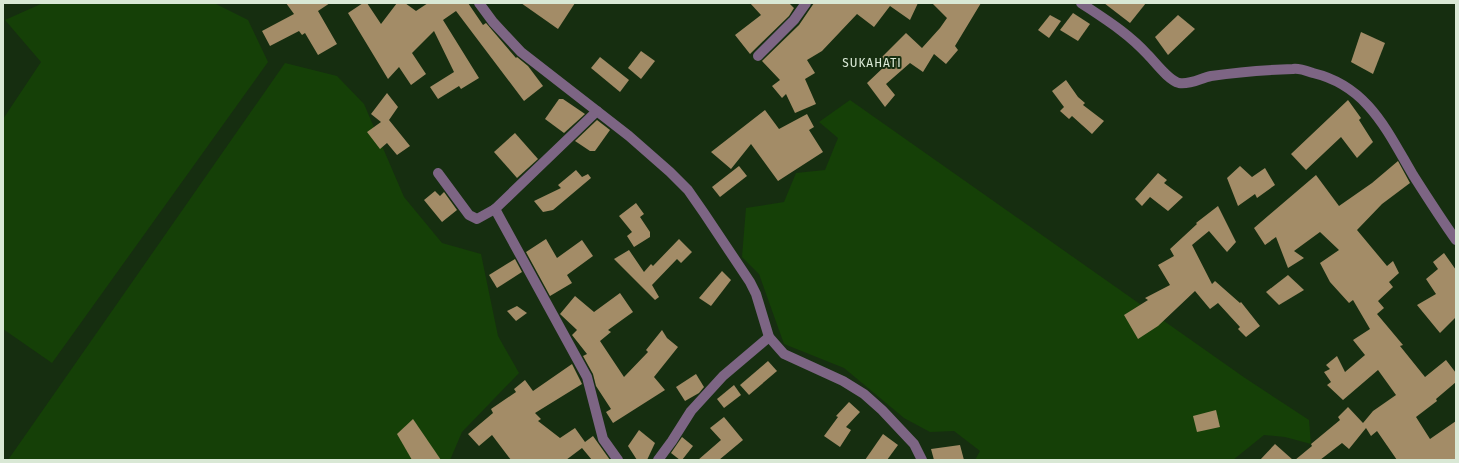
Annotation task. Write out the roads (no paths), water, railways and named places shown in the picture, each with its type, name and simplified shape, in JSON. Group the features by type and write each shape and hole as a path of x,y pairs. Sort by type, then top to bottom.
{"street":[{"path":"479,3 492,22 522,52 664,166 688,190 750,282 756,294 769,336 784,354 843,381 864,394 882,410 914,444 922,460"},
{"path":"758,56 794,20 806,3"},
{"path":"1081,3 1124,31 1168,76 1179,83 1193,82 1209,77 1243,72 1296,69 1329,76 1354,92 1373,111 1386,128 1434,209 1456,240"},
{"path":"438,173 469,215 477,219 495,209 597,111"},
{"path":"495,209 587,378 603,439 618,460"},
{"path":"658,460 691,411 723,376 769,336"}],"district":[{"name":"SUKAHATI","path":"872,62"}]}
